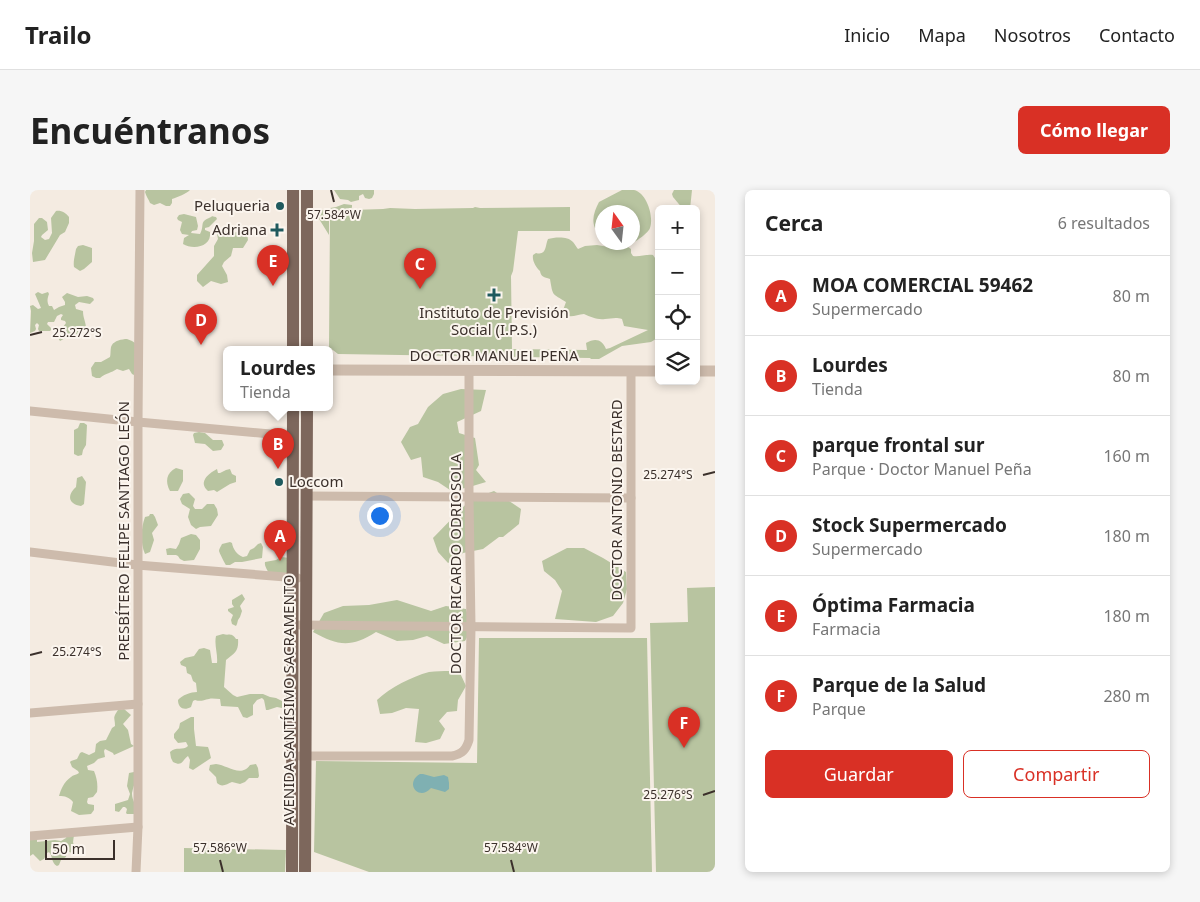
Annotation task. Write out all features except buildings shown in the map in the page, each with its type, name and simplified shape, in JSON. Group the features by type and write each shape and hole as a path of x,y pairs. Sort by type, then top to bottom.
{"main road":[{"path":"292,190 293,346"},
{"path":"307,346 308,190"},
{"name":"AVENIDA SANTÍSIMO SACRAMENTO","path":"292,872 293,411"},
{"name":"AVENIDA SANTÍSIMO SACRAMENTO","path":"305,872 307,411"}],"street":[{"name":"PRESBÍTERO FELIPE SANTIAGO LEÓN","path":"136,872 138,827 137,565 140,190"},
{"name":"DOCTOR MANUEL PEÑA","path":"333,370 655,371"},
{"name":"DOCTOR RICARDO ODRIOSOLA","path":"306,756 452,756 460,754 466,748 469,740 471,627 469,370"},
{"name":"DOCTOR ANTONIO BESTARD","path":"471,627 631,628 631,371"},
{"path":"700,371 715,372"},
{"path":"30,411 293,436"},
{"path":"306,496 631,498"},
{"path":"30,552 137,565 306,578"},
{"path":"292,625 471,627"},
{"path":"30,713 138,704"},
{"path":"292,756 306,756"},
{"path":"30,836 138,827"}],"green space":[{"path":"146,190 190,190 172,199 170,206 166,206 160,203 154,205 150,203 145,192"},
{"path":"334,190 374,190 374,194 369,199 365,198 363,194 359,196 359,200 351,202 340,199"},
{"name":"Instituto de Previsión Social (I.P.S.)","path":"622,190 639,192 646,200 650,212 651,223 649,230 640,238 640,205 598,205 599,202"},
{"path":"674,190 692,190 690,205 680,205 672,194"},
{"name":"Instituto de Previsión Social (I.P.S.)","path":"344,204 352,205 351,210 570,207 570,231 518,231 511,276 512,349 587,350 586,343 595,340 600,341 606,349 648,330 624,326 620,318 599,319 584,314 567,316 562,313 566,302 554,294 550,279 542,276 535,264 533,255 542,253 548,239 551,238 571,240 578,249 595,245 595,250 631,250 633,256 653,255 655,258 655,340 651,342 622,346 599,359 338,354 333,350 333,346 329,346 330,215 329,235 316,214 316,210 329,210"},
{"path":"56,211 63,212 69,217 69,223 65,232 60,235 45,260 33,262 34,224 39,218 47,222 48,230 41,237 45,240 49,239 52,233 51,218"},
{"name":"Instituto de Previsión Social (I.P.S.)","path":"595,212 595,228 593,221"},
{"path":"184,214 196,217 197,230 191,233 200,234 203,222 212,216 216,217 217,219 209,227 205,228 205,230 210,232 210,237 205,244 192,247 183,244 184,238 189,235 182,234 180,230 182,222 177,218 179,215"},
{"path":"221,230 231,233 245,232 247,233 248,240 243,248 233,248 231,256 222,266 227,275 228,282 221,284 211,281 203,287 197,281 197,275 214,256 214,246 218,239 217,234"},
{"path":"83,245 92,248 92,262 80,271 74,267 74,261 76,249 78,246"},
{"path":"38,292 42,294 48,292 49,306 52,306 54,310 65,305 62,297 67,293 78,297 87,296 93,298 94,300 90,304 79,302 75,305 76,309 83,311 86,324 86,329 81,332 80,336 76,338 67,337 60,341 57,336 62,334 66,323 61,320 63,315 61,314 57,316 54,322 48,322 47,324 52,329 50,331 39,331 37,323 35,331 30,333 30,306 33,305 38,309 41,308 35,294"},
{"path":"127,339 135,343 136,376 129,369 123,371 117,369 100,378 92,376 91,368 95,362 101,362 110,357 113,344 118,340"},
{"path":"461,389 486,390 481,411 457,422 459,433 475,438 479,465 476,470 486,482 466,488 450,490 438,482 423,477 421,457 411,460 401,442 410,427 418,424 428,407 443,394"},
{"path":"80,423 87,425 86,445 82,455 78,456 74,454 74,430 78,428"},
{"path":"199,432 205,433 213,440 222,440 224,445 221,450 213,451 205,444 195,443 193,435"},
{"path":"176,468 183,470 183,481 178,491 170,491 167,478 170,472"},
{"path":"217,469 218,473 220,473 230,469 232,474 236,476 236,482 217,492 214,490 208,491 204,484 205,478"},
{"path":"82,476 86,482 84,504 81,506 73,503 70,496 76,487 77,478"},
{"path":"494,491 521,509 519,524 503,537 499,537 483,549 463,553 448,563 438,552 433,538 470,500"},
{"path":"189,493 195,499 193,506 195,509 202,509 207,504 214,504 218,515 211,526 196,529 191,525 188,517 190,509 182,504 180,499 183,494"},
{"path":"153,514 158,525 152,533 154,540 150,552 145,554 142,545 142,530 145,517"},
{"path":"191,534 196,535 200,540 200,549 194,560 184,561 176,555 167,555 166,549 176,549 181,538"},
{"path":"230,542 234,550 243,557 247,556 250,550 261,543 263,547 262,558 226,565 219,550 222,544"},
{"path":"567,548 584,548 626,572 627,589 623,603 613,616 596,622 555,619 562,591 555,580 544,571 542,561"},
{"path":"281,557 290,558 287,574 270,575 265,562"},
{"path":"715,587 715,872 656,872 650,623 688,622 687,588"},
{"path":"242,594 245,599 240,606 242,611 236,626 232,624 233,615 228,609 234,607 232,600"},
{"path":"397,600 431,611 446,606 466,609 472,628 465,641 444,644 427,636 413,640 397,641 376,632 359,641 344,643 330,640 313,632 324,613 343,606 369,605"},
{"path":"223,634 238,639 236,651 226,660 224,687 237,697 263,694 276,698 282,701 282,708 277,707 266,710 262,698 253,705 253,715 247,718 243,717 238,707 221,706 220,699 195,700 191,707 184,709 180,707 178,700 180,698 197,692 196,683 191,675 187,673 186,667 181,665 180,662 185,658 194,656 199,649 204,648 210,650 212,663 217,663 216,636"},
{"path":"479,638 647,638 652,872 369,872 314,852 316,761 477,763"},
{"path":"449,671 460,673 466,686 458,700 457,711 447,712 439,721 445,729 440,739 426,743 415,742 419,709 406,708 392,713 380,714 377,700 395,687 429,672"},
{"path":"124,709 131,715 123,724 128,730 131,744 134,746 114,755 105,749 105,757 87,766 88,770 94,771 97,792 93,797 88,798 88,804 94,805 94,810 91,814 79,815 71,811 73,802 71,800 67,797 59,796 66,781 79,773 72,767 70,762 77,759 82,752 89,755 95,752 96,744 106,740 115,726 114,717 118,710"},
{"path":"194,717 196,746 208,747 211,758 193,770 189,768 190,760 188,756 179,764 173,762 170,752 188,746 186,742 178,743 174,738 174,734 179,728 180,723"},
{"path":"216,764 238,771 256,764 259,776 258,778 249,778 240,784 232,782 221,785 217,783 216,777 209,770 210,765"},
{"path":"134,772 137,776 132,793 136,806 134,814 127,814 125,807 119,812 115,811 115,804 128,800 130,794 127,786 129,773"},
{"path":"67,835 74,835 75,850 72,853 67,851 66,857 61,860 59,865 57,866 54,863 49,852 40,861 33,854 30,856 30,840 37,839 37,842 61,841"},
{"path":"184,848 286,850 285,872 184,872"}],"water":[{"path":"420,774 434,777 444,775 448,777 449,789 445,792 431,788 426,792 418,792 413,786 413,782"}],"place":[{"name":"Peluqueria","path":"280,206"},
{"name":"Adriana","path":"277,230"},
{"name":"Óptima Farmacia","path":"273,286"},
{"name":"parque frontal sur","path":"420,289"},
{"name":"Instituto de Previsión Social (I.P.S.)","path":"494,295"},
{"name":"Stock Supermercado","path":"201,345"},
{"name":"Lourdes","path":"278,469"},
{"name":"Loccom","path":"279,482"},
{"name":"MOA COMERCIAL 59462","path":"280,561"},
{"name":"Parque de la Salud","path":"684,748"}]}
